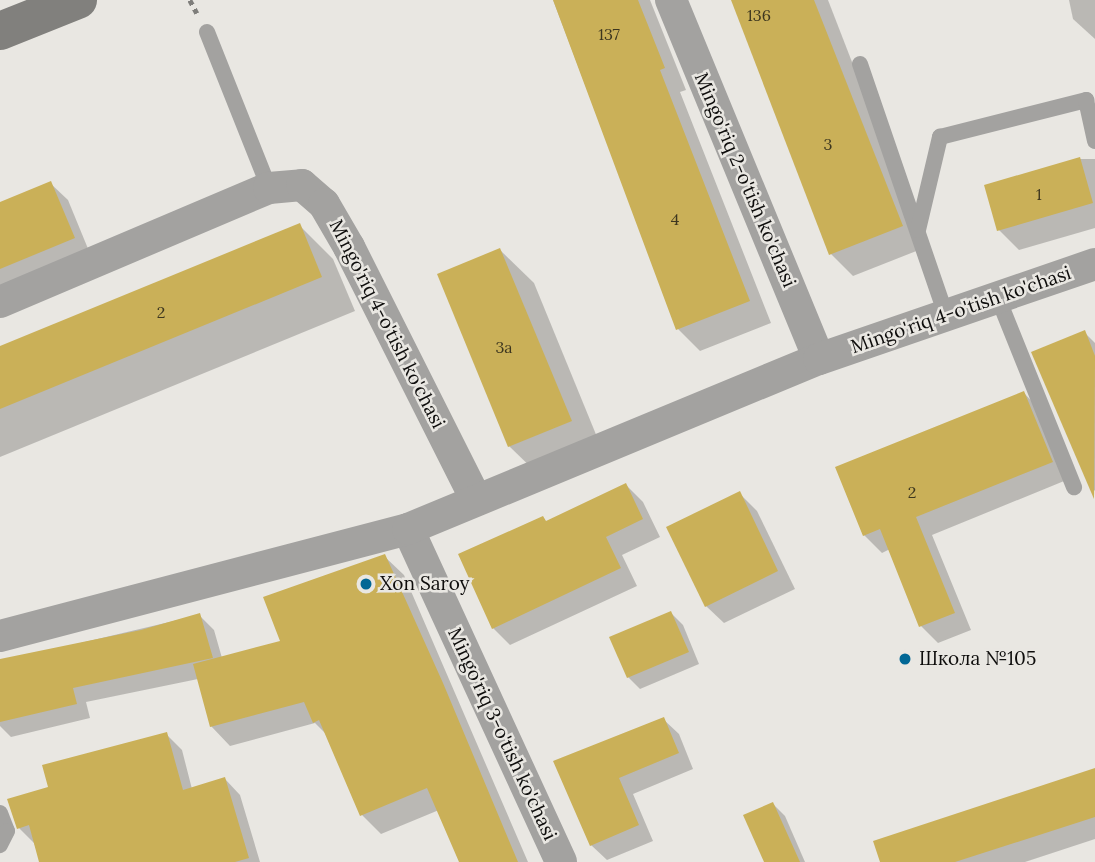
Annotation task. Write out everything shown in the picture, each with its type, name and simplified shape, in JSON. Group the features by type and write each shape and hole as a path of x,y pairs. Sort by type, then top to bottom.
{"main road":[{"path":"0,31 78,0"}],"street":[{"name":"Mingo'riq 2-o'tish ko'chasi","path":"671,0 819,359"},
{"name":"Mingo'riq 4-o'tish ko'chasi","path":"0,302 269,188 302,185 324,204 477,499"},
{"name":"Mingo'riq 4-o'tish ko'chasi","path":"0,636 408,529 819,359 1095,264"},
{"name":"Mingo'riq 3-o'tish ko'chasi","path":"408,529 561,862"}],"lane":[{"path":"207,32 269,188"},
{"path":"860,64 946,315"},
{"path":"918,230 940,137 1086,100 1095,141"},
{"path":"998,298 1073,487"},
{"path":"0,813 7,831 0,845"}],"building":[{"path":"553,0 638,0 665,68 660,70 750,301 676,330"},
{"path":"731,0 814,0 903,226 829,255"},
{"path":"1080,157 1093,203 997,231 984,185"},
{"path":"51,181 75,238 0,269 0,202"},
{"path":"300,223 322,277 0,409 0,346"},
{"path":"500,248 572,421 508,447 437,274"},
{"path":"1085,330 1095,356 1094,499 1031,352"},
{"path":"1024,391 1053,462 916,517 955,613 919,627 880,529 863,536 835,467"},
{"path":"626,483 643,519 606,537 621,568 492,629 458,554 543,516 546,521"},
{"path":"740,491 778,571 705,607 666,527"},
{"path":"385,554 443,683 518,862 459,862 427,788 360,816 319,720 313,723 304,702 210,727 193,664 280,641 263,597"},
{"path":"671,611 689,652 627,678 609,637"},
{"path":"200,613 213,658 73,688 77,704 0,722 0,659 141,630"},
{"path":"664,717 679,753 619,778 639,825 590,846 553,761"},
{"path":"167,732 183,790 225,777 249,858 235,862 39,862 29,825 17,829 7,799 48,787 42,765"},
{"path":"1095,768 1095,817 955,862 880,862 873,841"},
{"path":"773,802 800,862 764,862 743,815"}],"place":[{"name":"Xon Saroy","path":"366,584"},
{"name":"Школа №105","path":"905,659"}]}
